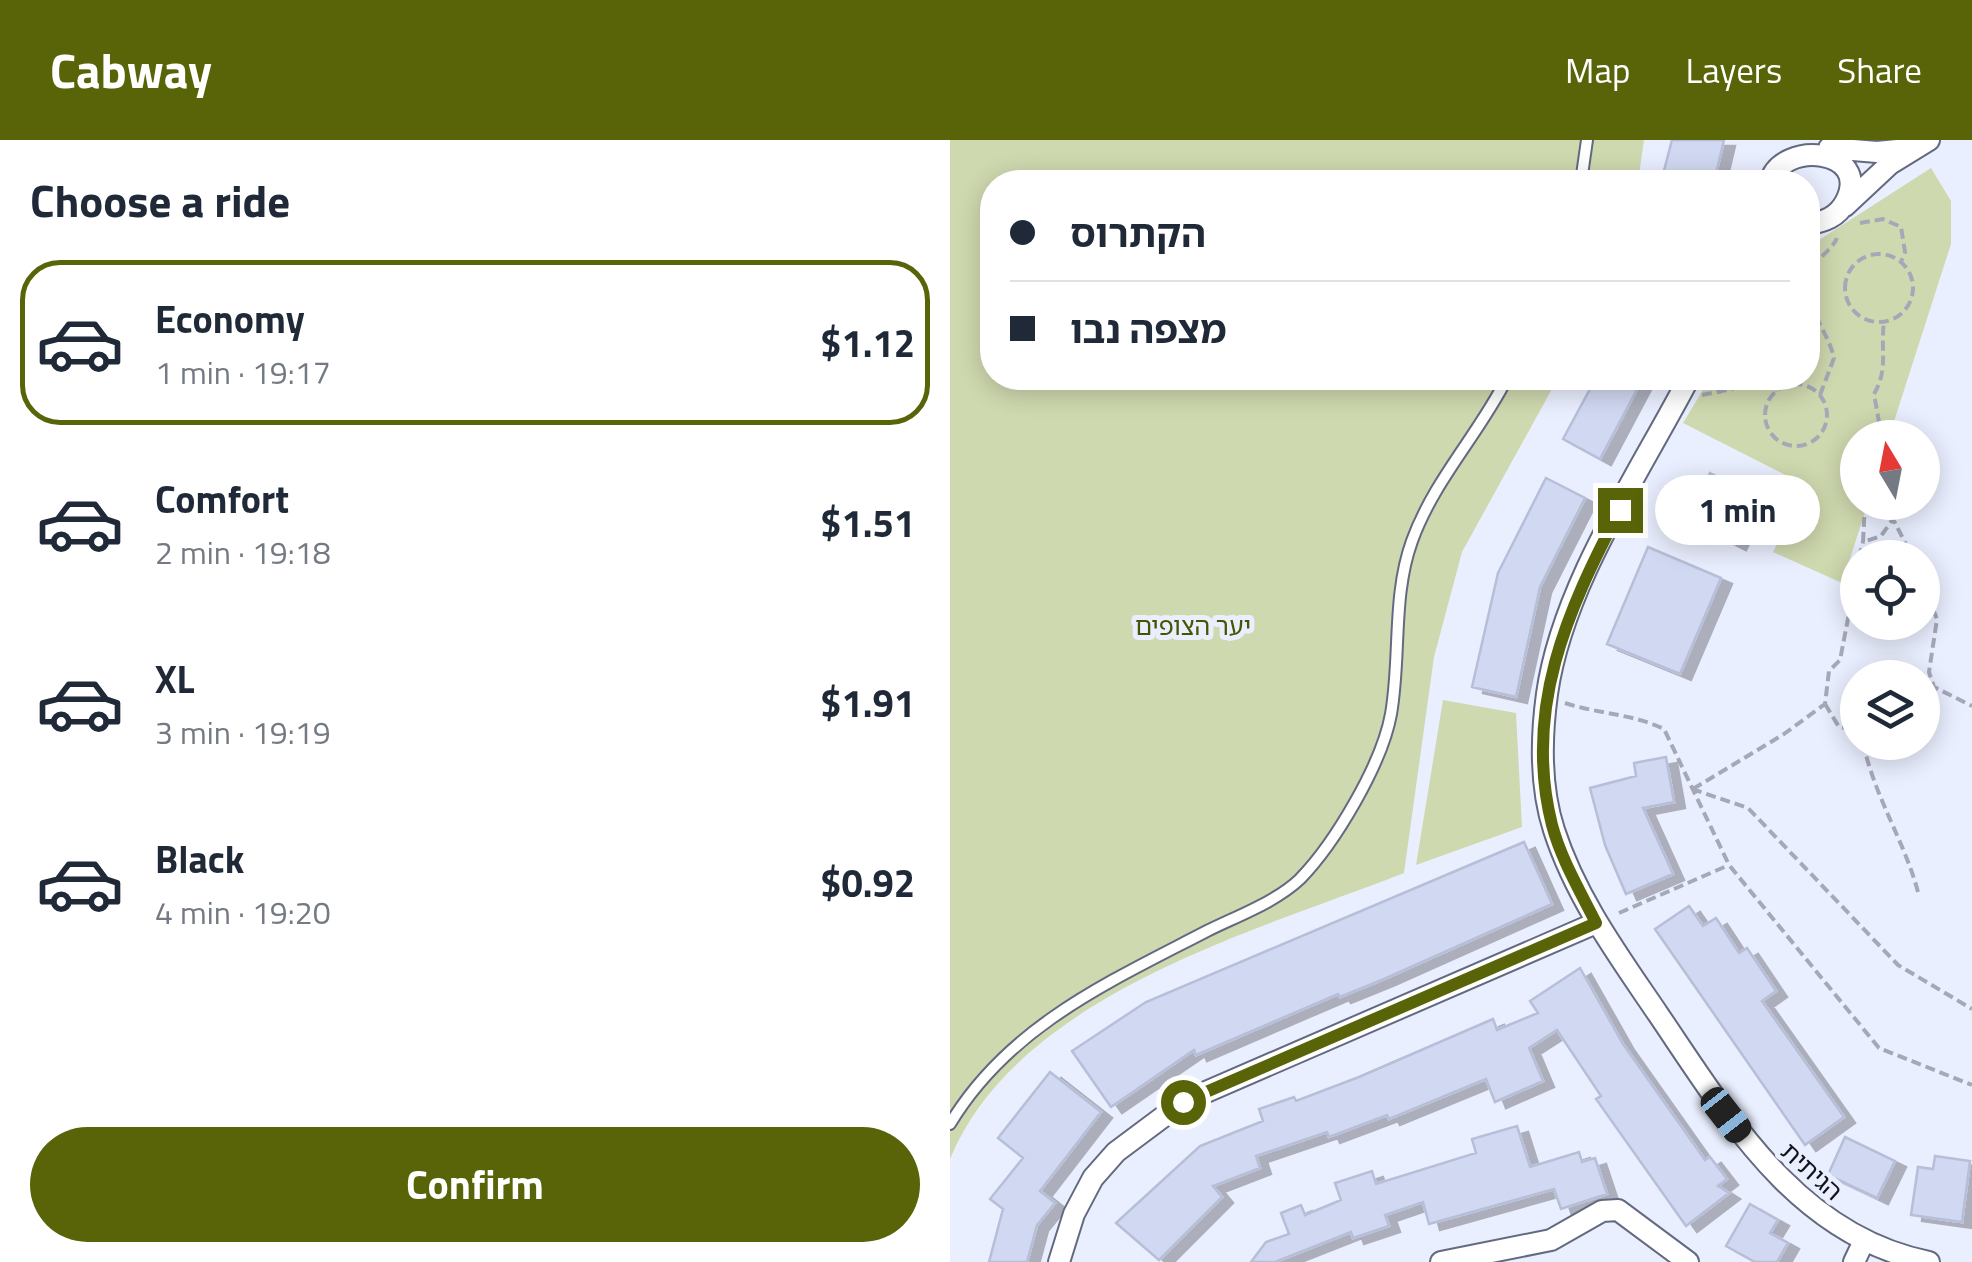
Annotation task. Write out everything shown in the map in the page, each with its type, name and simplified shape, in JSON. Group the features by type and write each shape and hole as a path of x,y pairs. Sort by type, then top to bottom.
{"street":[{"path":"1772,170 1774,140"},
{"path":"1819,144 1848,168 1849,216"},
{"path":"1775,170 1790,149 1819,144 1876,152 1924,144"},
{"path":"1820,223 1849,216 1872,178 1924,144"},
{"name":"הגיתית","path":"1682,390 1569,611 1546,697 1544,784 1553,828 1596,923 1760,1158 1858,1252 1929,1262"},
{"path":"1059,1262 1074,1214 1092,1178 1116,1152 1183,1102 1596,923"},
{"path":"1441,1262 1550,1240 1602,1211 1618,1210 1688,1262"}],"lane":[{"path":"1583,170 1587,140"},
{"path":"950,1124 970,1090 1013,1043 1074,1004 1298,880 1350,814 1390,717 1400,581 1412,539 1452,462 1488,416 1501,390"}],"path":[{"path":"1836,242 1849,216 1894,221 1904,235 1901,262"},
{"path":"1820,259 1846,234"},
{"path":"1880,254 1901,262 1912,280 1910,302 1895,318 1873,322 1854,311 1848,302 1846,280 1868,256 1880,254"},
{"path":"1879,420 1874,394 1884,377 1887,356 1884,322"},
{"path":"1820,324 1834,358 1820,395"},
{"path":"1704,390 1719,394 1726,390"},
{"path":"1719,390 1719,394"},
{"path":"1784,390 1776,392 1766,420 1775,438 1794,446 1821,433 1827,414 1820,395 1812,390"},
{"path":"1869,540 1881,536 1893,518 1905,540"},
{"path":"1840,726 1826,704 1829,671 1840,660 1844,640"},
{"path":"1933,640 1928,672 1934,687 1972,706"},
{"path":"1546,697 1600,715 1646,720 1664,729 1729,865 1880,1048 1972,1085"},
{"path":"1692,790 1826,704"},
{"path":"1866,760 1910,858 1919,896"},
{"path":"1692,790 1748,808 1898,965 1972,1008"},
{"path":"1596,923 1729,865"}],"green space":[{"name":"יער הצופים","path":"950,140 1644,140 1640,170 980,170 980,390 1551,390 1462,552 1434,657 1404,873 1212,946 1084,1012 1029,1053 983,1102 950,1159"},
{"path":"1931,168 1951,201 1951,244 1894,420 1840,420 1840,520 1862,520 1856,540 1840,540 1840,582 1773,552 1807,486 1683,423 1703,390 1820,390 1820,239"},
{"path":"1443,700 1516,713 1522,827 1416,865"}],"building":[{"path":"1672,140 1724,140 1717,170 1664,170"},
{"path":"1590,390 1637,390 1600,459 1563,439"},
{"path":"1710,473 1758,497 1735,544 1686,520"},
{"path":"1546,478 1585,498 1540,587 1516,697 1472,687 1498,573"},
{"path":"1648,547 1721,578 1680,674 1607,644"},
{"path":"1666,757 1674,802 1643,808 1673,874 1626,894 1605,845 1590,788 1636,776 1634,763"},
{"path":"1524,842 1552,904 1340,997 1338,994 1196,1055 1194,1050 1111,1107 1072,1051 1146,1002"},
{"path":"1689,906 1703,926 1716,918 1739,953 1747,948 1776,991 1762,1001 1844,1117 1805,1145 1655,929"},
{"path":"1580,968 1623,1044 1705,1160 1710,1157 1727,1179 1718,1186 1729,1193 1686,1226 1596,1099 1601,1096 1557,1030 1529,1048 1543,1081 1495,1102 1486,1079 1389,1119 1387,1115 1329,1137 1327,1132 1256,1156 1260,1168 1213,1186 1222,1197 1159,1260 1116,1223 1200,1146 1263,1121 1259,1109 1294,1097 1296,1101 1359,1077 1493,1019 1497,1030 1538,1013 1530,1001"},
{"path":"1050,1072 1101,1112 1040,1191 1055,1203 1037,1225 1027,1262 989,1262 1003,1209 990,1199 1023,1158 998,1138"},
{"path":"1517,1126 1530,1167 1579,1152 1582,1162 1595,1158 1607,1194 1561,1209 1554,1189 1429,1224 1423,1202 1385,1215 1389,1226 1353,1238 1351,1232 1275,1262 1251,1262 1266,1242 1289,1234 1281,1213 1301,1205 1305,1215 1341,1200 1335,1183 1372,1171 1376,1184 1476,1153 1472,1139"},
{"path":"1845,1137 1895,1161 1877,1198 1828,1175"},
{"path":"1935,1156 1970,1161 1962,1222 1911,1215 1918,1167 1933,1169"},
{"path":"1750,1204 1778,1220 1770,1233 1788,1243 1777,1262 1755,1262 1726,1246"}],"route":[{"path":"1183,1102 1596,923 1553,828 1544,784 1543,744 1553,657 1569,611 1620,510"}]}
